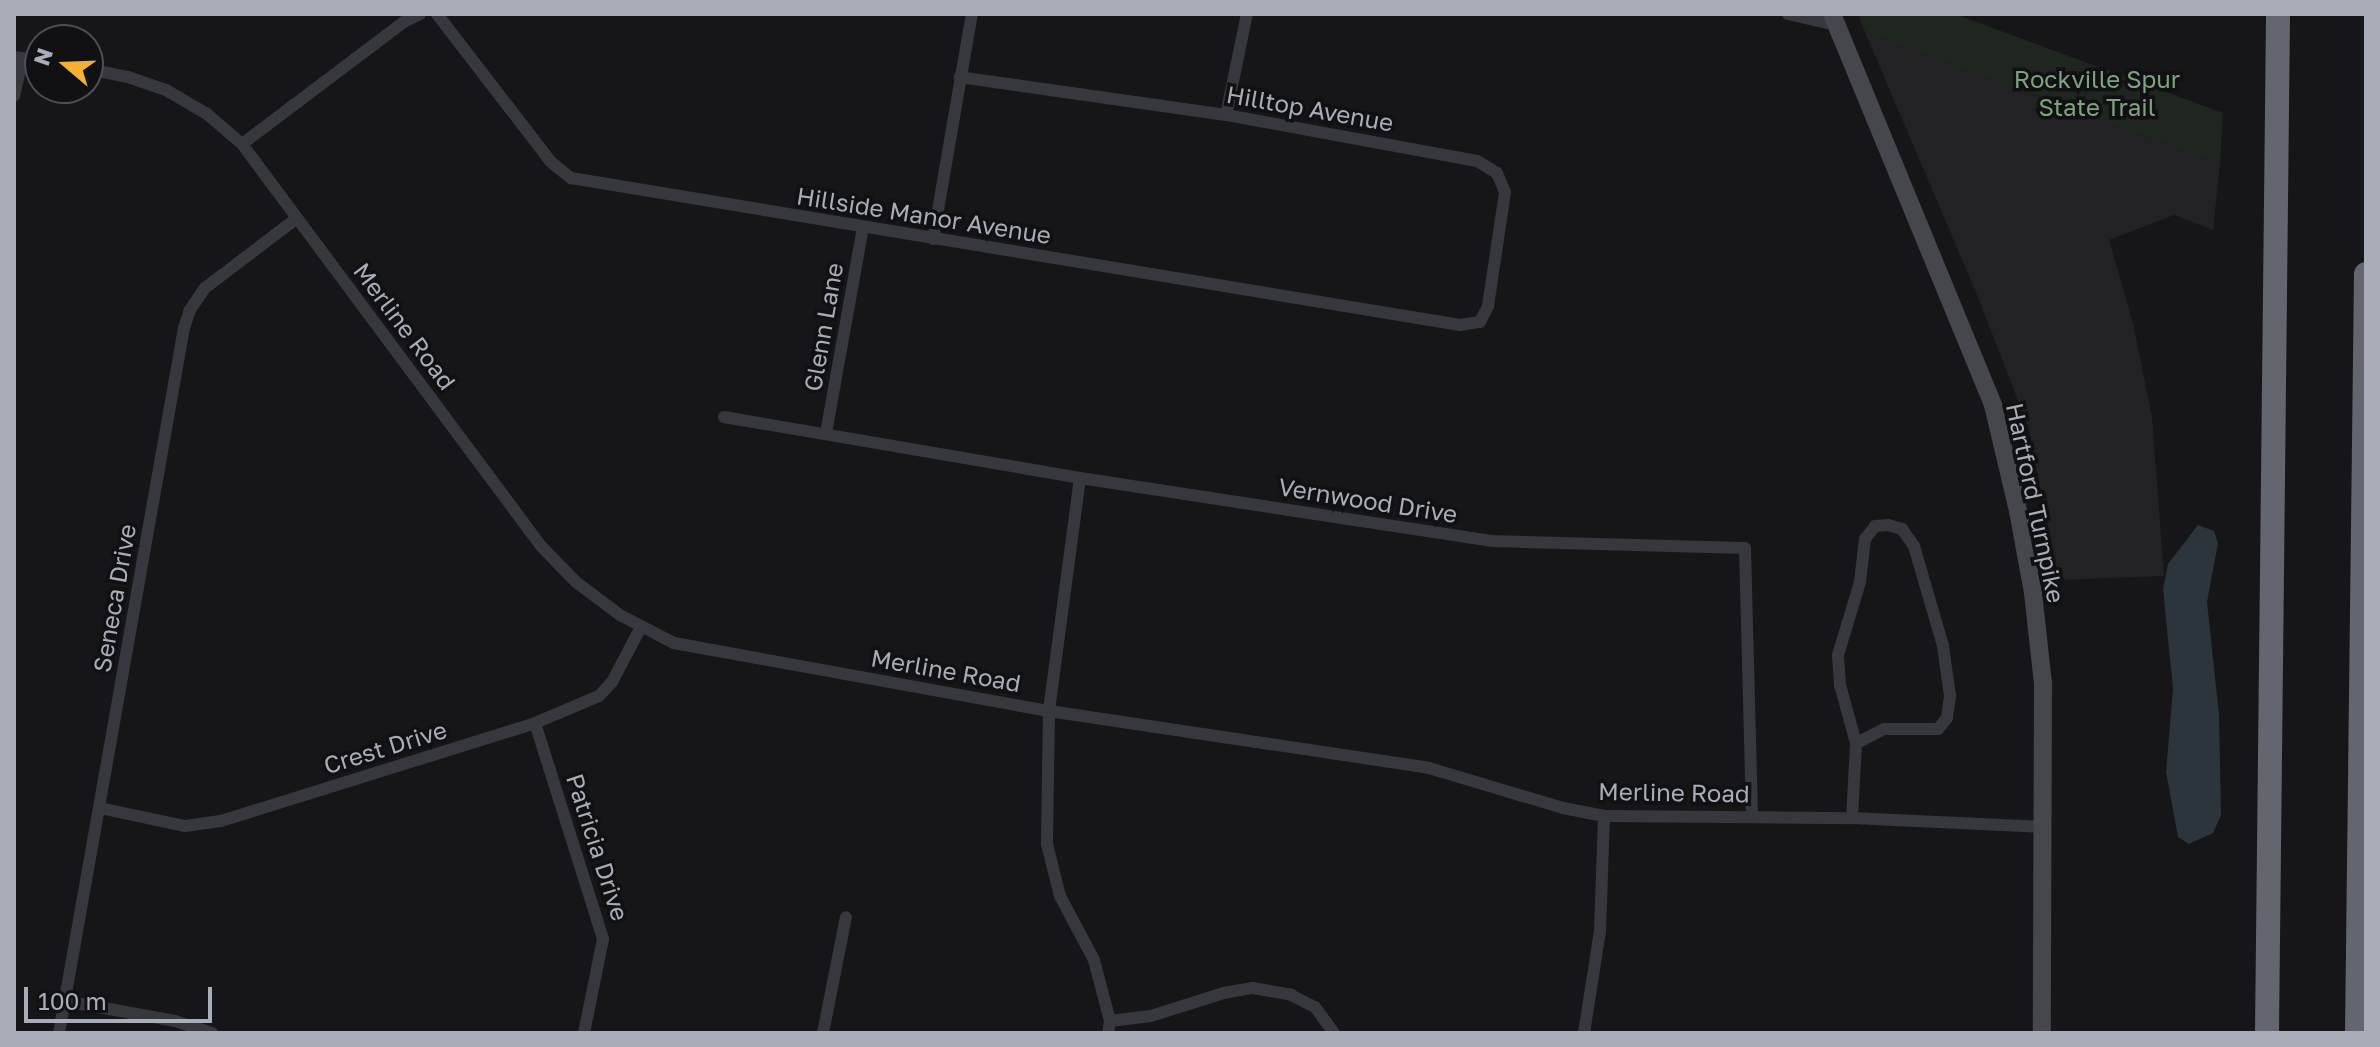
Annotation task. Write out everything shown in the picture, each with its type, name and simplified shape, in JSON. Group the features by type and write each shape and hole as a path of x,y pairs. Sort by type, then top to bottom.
{"highway":[{"path":"2267,1033 2278,14"},
{"path":"2357,1033 2366,274"}],"main road":[{"name":"Hartford Turnpike","path":"1834,20 1950,296 2001,433 2027,558 2041,658 2042,1033"}],"street":[{"path":"242,144 420,14"},
{"name":"Hillside Manor Avenue","path":"437,14 551,162 571,178 1460,325 1480,322"},
{"path":"933,239 972,14"},
{"path":"1226,115 1247,14"},
{"path":"1788,14 1834,20"},
{"path":"14,96 19,57"},
{"name":"Merline Road","path":"104,73 166,90 207,114 242,144 541,546 576,582 641,627 674,643 1049,711 1429,768 1563,808 1604,816 1752,815 2043,827"},
{"name":"Hilltop Avenue","path":"960,77 1226,115 1477,161 1497,173 1505,192 1488,306 1480,322"},
{"name":"Seneca Drive","path":"59,1033 190,310 205,288 296,219"},
{"name":"Glenn Lane","path":"826,433 863,228"},
{"name":"Vernwood Drive","path":"724,417 1080,478 1491,541 1745,548 1752,815"},
{"path":"1080,478 1049,711 1047,844 1060,896 1094,960 1109,1027 1224,993 1253,988 1291,995 1315,1007 1334,1033"},
{"path":"1852,818 1856,743 1840,685 1838,655 1860,582 1865,539 1875,526 1888,525 1902,529 1914,546 1943,646 1950,696 1947,718 1938,729 1884,729 1856,743"},
{"name":"Crest Drive","path":"100,808 185,826 221,821 535,723 599,696 612,682 641,627"},
{"name":"Patricia Drive","path":"535,723 603,939 584,1033"},
{"path":"1584,1033 1600,931 1604,816"},
{"path":"823,1033 846,917"},
{"path":"65,1001 175,1021 212,1033"}],"shaded area":[{"path":"1865,32 2220,164 2213,230 2174,215 2109,240 2133,323 2152,417 2164,576 2058,580 2029,429 1978,297"},
{"path":"2198,525 2214,531 2218,543 2207,602 2219,715 2221,815 2213,833 2189,844 2178,837 2166,772 2173,689 2163,589 2168,564"}],"green space":[{"name":"Rockville Spur State Trail","path":"1858,14 1955,14 2223,113 2220,164 1865,32"}]}
